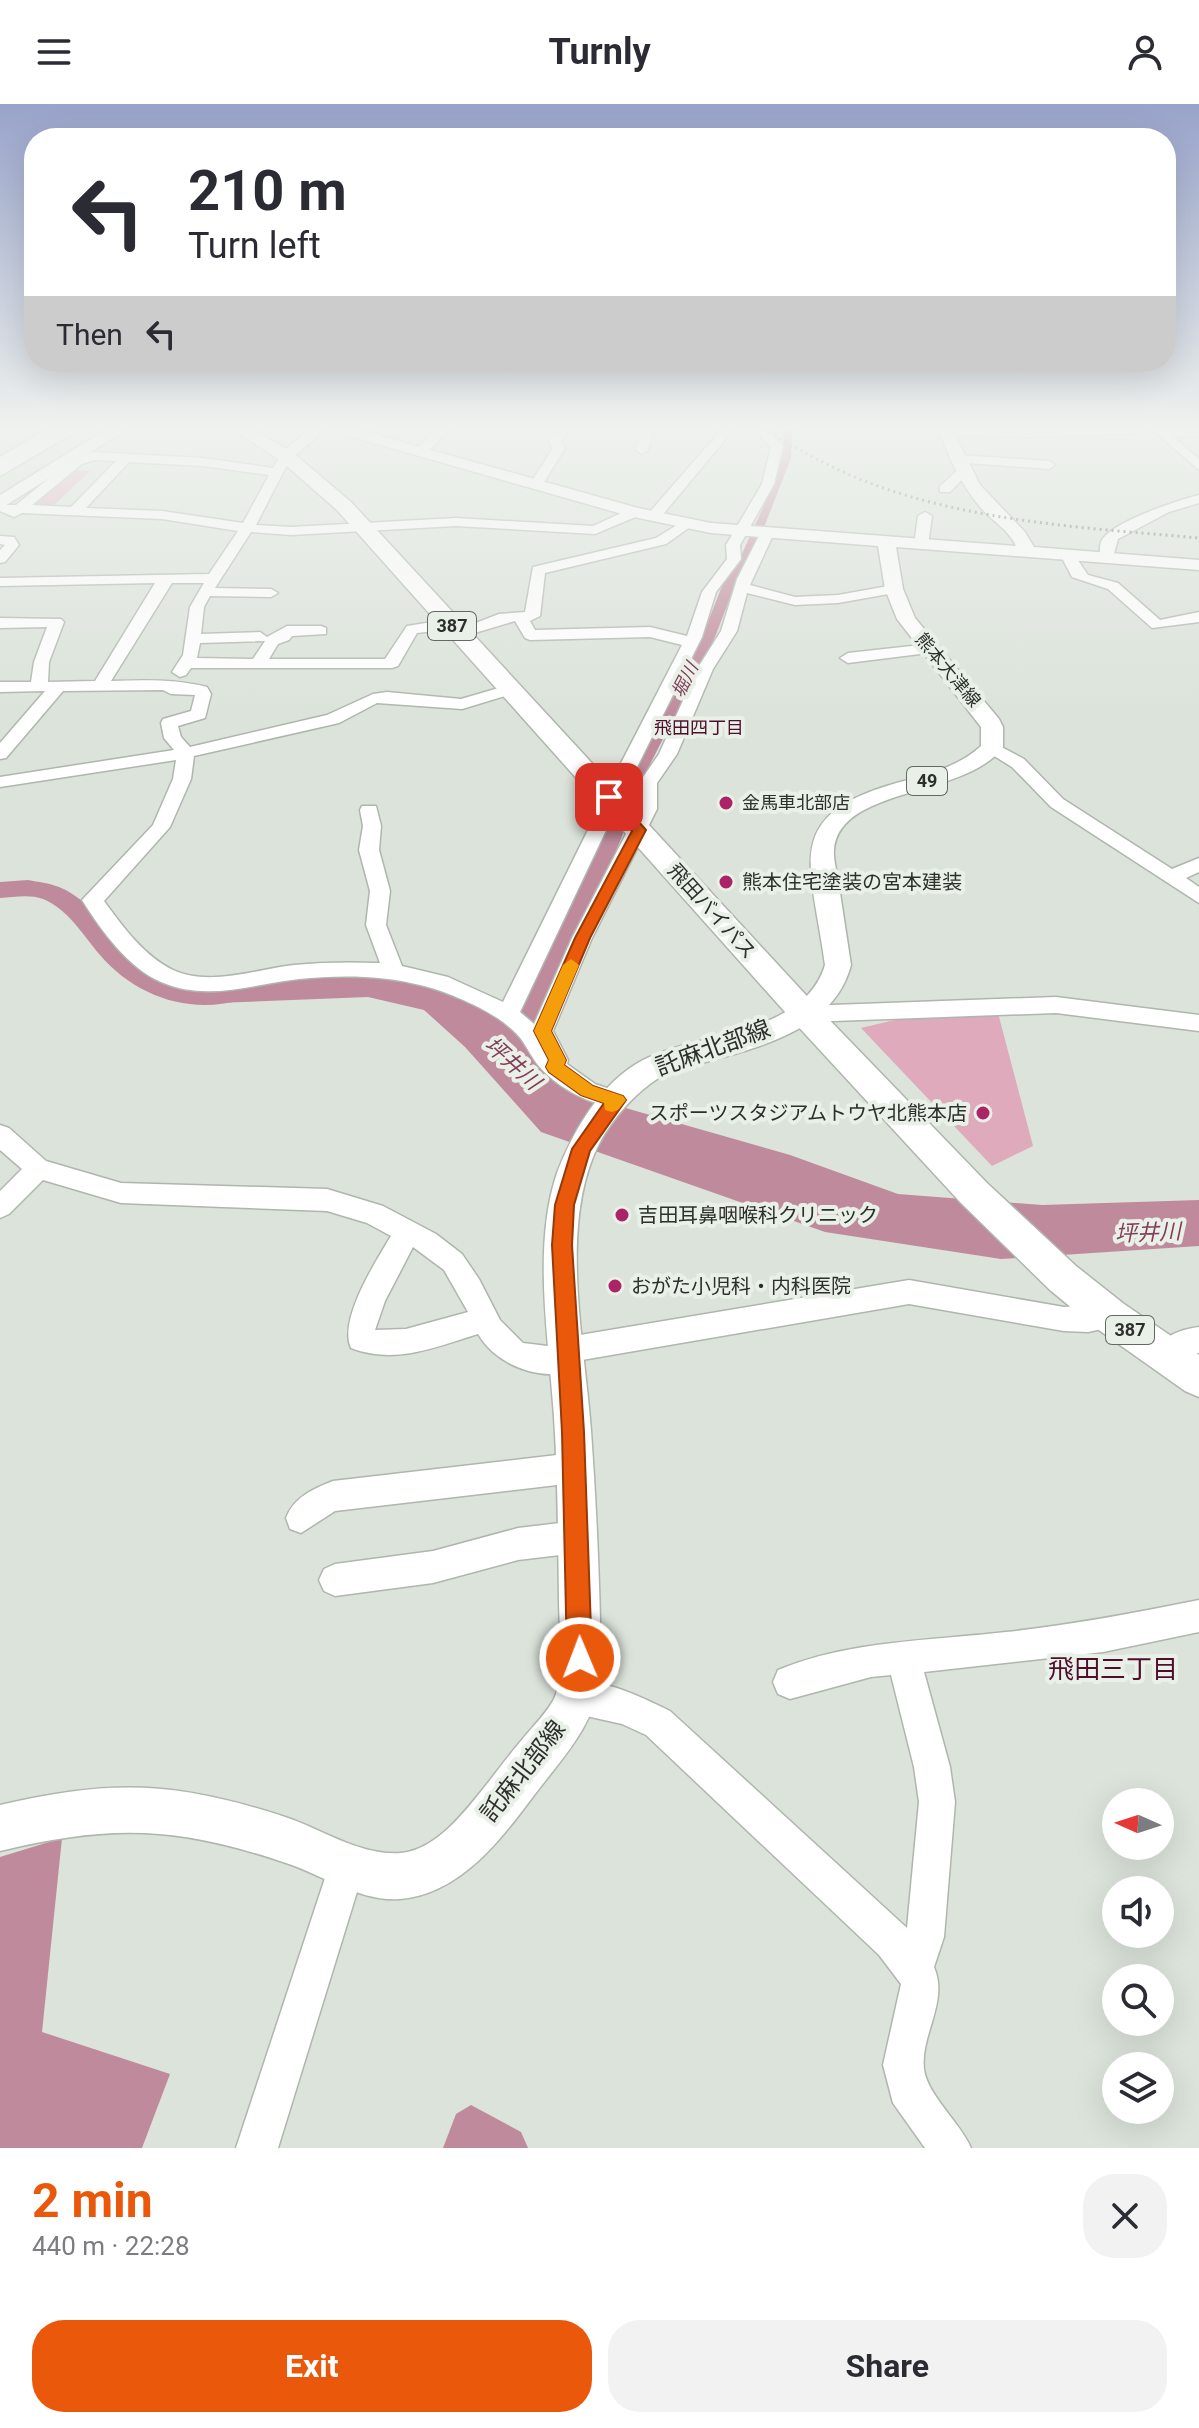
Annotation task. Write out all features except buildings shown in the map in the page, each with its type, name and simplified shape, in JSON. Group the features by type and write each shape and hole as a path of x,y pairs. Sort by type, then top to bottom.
{"highway":[{"name":"飛田バイパス","path":"359,524 805,1014 979,1198 1063,1278 1110,1316 1183,1348 1199,1378"}],"main road":[{"path":"688,524 765,533 1199,565"},
{"path":"1007,524 1022,539 1026,552"},
{"name":"熊本大津線","path":"886,542 894,589 906,619 988,719 992,727 992,747"},
{"name":"49","path":"805,1014 820,1003 837,976 822,851 823,835 829,823 842,811 968,767 992,747"},
{"name":"託麻北部線","path":"0,1828 104,1808 176,1813 217,1819 291,1842 347,1866 398,1876 415,1874 436,1863 460,1846 494,1812 558,1730 576,1699 580,1653 577,1537 562,1245 565,1205 581,1149 615,1102 648,1071 805,1014"}],"street":[{"path":"223,524 320,531 411,524"},
{"path":"167,685 187,663 194,639 194,615 231,548 249,524"},
{"path":"497,524 595,530 607,524"},
{"path":"187,663 392,663 412,629 454,629 504,617 532,616 538,570 661,541 684,524"},
{"path":"511,1016 611,800 691,642 709,592 734,559 733,545 746,524"},
{"path":"921,545 924,524"},
{"path":"1107,558 1108,542 1135,524"},
{"path":"555,1067 557,1060 542,1031 545,1023 582,938 648,809 648,783 668,754 699,681 729,631 739,606 742,587 765,533"},
{"path":"0,540 9,540 12,545 0,559"},
{"path":"1068,556 1078,574 1089,583 1112,586 1157,625 1199,617"},
{"path":"101,685 124,641 167,580"},
{"path":"0,582 167,580 274,586"},
{"path":"742,587 795,601 838,599 894,589"},
{"path":"521,617 530,635 650,632 691,642"},
{"path":"0,623 56,622 45,650 40,686"},
{"path":"258,664 272,641 284,637 287,631 321,631"},
{"path":"194,639 260,637"},
{"path":"359,664 366,645"},
{"path":"848,658 930,649"},
{"path":"0,687 167,685 171,689 201,690 199,714 169,723 173,738 186,753 182,779 161,827 123,866 105,891 92,900 140,956 171,978 209,983 349,969 394,971 440,982 511,1016 537,1039 542,1054 555,1067 587,1091 615,1102"},
{"path":"0,754 59,686"},
{"path":"0,782 186,753 333,719 373,699 406,697 462,704 509,690"},
{"path":"992,747 1018,763 1057,803 1199,896"},
{"path":"369,810 372,826 369,850 380,891 376,925 394,971"},
{"path":"1172,877 1199,864"},
{"path":"805,1014 1056,1005 1199,1023"},
{"path":"0,1135 38,1169 121,1193 327,1200 374,1214 453,1262 470,1287 490,1329 515,1354 536,1359 909,1292 964,1297 1069,1320 1088,1322 1110,1316"},
{"path":"2,1202 38,1169"},
{"path":"408,1232 383,1277 361,1328 361,1339 379,1344 406,1342 486,1319"},
{"path":"301,1518 316,1504 333,1496 574,1468"},
{"path":"335,1580 433,1567 518,1544 577,1537"},
{"path":"790,1682 871,1660 904,1659 1103,1636 1199,1616"},
{"path":"904,1659 932,1767 937,1802 925,1937 914,1968"},
{"path":"576,1699 624,1707 658,1723 893,1941 914,1968 921,1983 903,2065 907,2089 950,2148"},
{"path":"257,2148 347,1866"}],"shaded area":[{"path":"755,524 765,524 754,553 735,585 715,637 642,780 621,839 533,1043 587,1097 790,1155 898,1194 1042,1205 1199,1200 1199,1246 1001,1259 825,1232 541,1132 465,1047 424,1010 368,997 190,1004 190,988 342,973 422,982 519,1016 635,765 700,642 724,581 736,567"},
{"name":"スポーツスタジアムトウヤ北熊本店","path":"998,1013 1033,1146 992,1166 861,1028 903,1018"},
{"path":"62,1838 42,2032 170,2074 142,2148 0,2148 0,1857"},
{"path":"471,2105 521,2132 528,2148 443,2148 456,2114"}],"waterway":[{"name":"坪井川","path":"0,890 28,888 50,893 68,903 126,966 156,986 187,994 230,993"}],"railway":[{"path":"1057,524 1199,538"}],"slow traffic":[{"path":"571,965 542,1031 557,1060 555,1067 587,1091 617,1100 612,1105"}],"place":[{"name":"金馬車北部店","path":"726,803"},
{"name":"熊本住宅塗装の宮本建装","path":"726,882"},
{"name":"スポーツスタジアムトウヤ北熊本店","path":"983,1113"},
{"name":"吉田耳鼻咽喉科クリニック","path":"622,1215"},
{"name":"おがた小児科・内科医院","path":"615,1286"}],"district":[{"name":"飛田四丁目","path":"699,728"},
{"name":"飛田三丁目","path":"1113,1669"}],"route":[{"path":"580,1658 573,1432 562,1245 565,1205 581,1149 617,1100 587,1091 555,1067 557,1060 542,1031 582,938 639,830 609,797"}],"water label":[{"name":"堀川","path":"685,680"}]}
